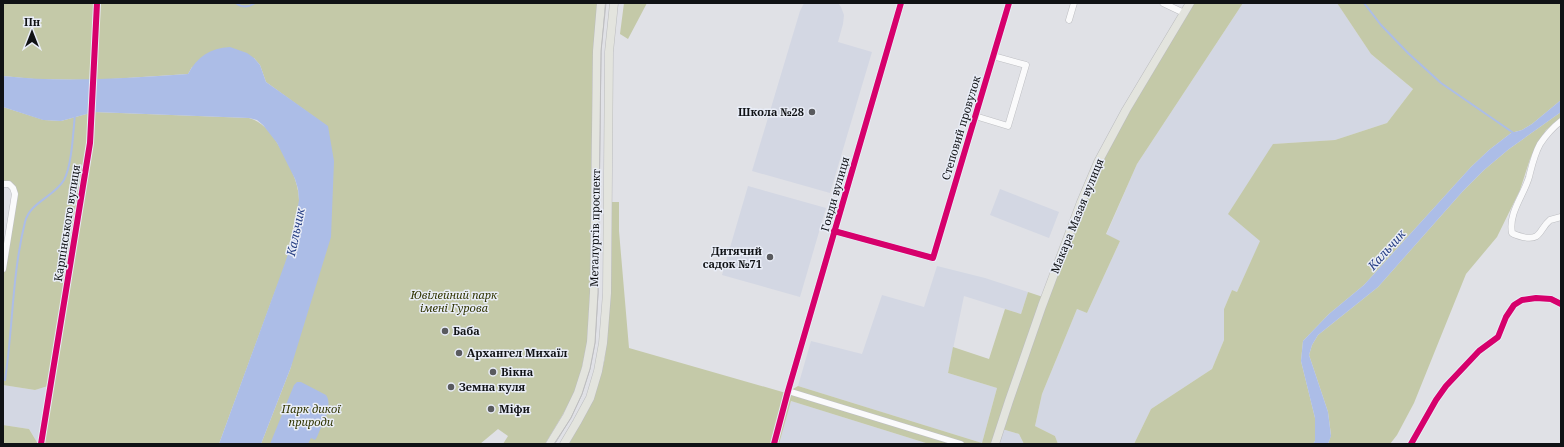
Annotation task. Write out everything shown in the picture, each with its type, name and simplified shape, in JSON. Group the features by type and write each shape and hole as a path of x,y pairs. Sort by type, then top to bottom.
{"main road":[{"name":"Металургів проспект","path":"550,444 567,416 578,393 586,368 591,342 594,293 597,52 601,3"},
{"name":"Металургів проспект","path":"564,444 590,398 598,371 603,343 607,293 609,44 614,3"},
{"name":"Макара Мазая вулиця","path":"995,444 1008,401 1042,306 1081,202 1098,162 1115,130 1190,3"}],"street":[{"name":"Карпінського вулиця","path":"41,444 90,143 97,3"},
{"name":"Гонди вулиця","path":"774,444 834,231 902,3"},
{"name":"Степовий провулок","path":"834,231 933,258 1009,3"},
{"path":"1069,20 1074,3"},
{"path":"1163,3 1184,13"},
{"path":"975,116 1008,126 1026,65 993,56"},
{"path":"1561,121 1548,133 1536,153 1531,165 1529,177 1511,222 1512,233 1523,237 1534,237 1539,235 1550,220 1555,217 1561,217"},
{"path":"3,269 15,194 13,188 6,184"},
{"path":"1411,444 1436,400 1446,386 1479,351 1498,337 1508,312 1514,305 1519,301 1528,298 1543,298 1561,304"},
{"path":"788,391 961,444"}],"shaded area":[{"name":"Школа №28","path":"804,3 838,3 844,15 838,42 872,52 830,193 752,171 800,11"},
{"path":"1243,3 1337,3 1371,54 1413,89 1387,123 1335,140 1273,144 1261,241 1237,292 1232,290 1224,309 1224,340 1212,369 1151,409 1134,444 1058,444 1055,436 1035,426 1042,394 1077,309 1087,313 1120,241 1106,235 1137,164"},
{"name":"Дитячий садок №71","path":"748,186 826,208 800,297 722,275"},
{"path":"1000,189 1059,212 1049,238 990,215"},
{"path":"937,266 985,278 1028,292 1021,314 964,296 948,373 997,388 982,443 798,386 811,341 862,354 882,295 924,307"},
{"path":"3,385 35,390 48,386 38,444 29,429 3,425"},
{"path":"791,401 929,444 779,444"},
{"path":"1002,429 1019,434 1024,444 998,444"}],"green space":[{"path":"3,3 97,3 91,80 34,79 3,76"},
{"name":"Ювілейний парк імені Гурова","path":"100,3 598,3 593,51 590,293 587,342 575,391 545,444 503,444 508,436 498,429 480,444 261,444 291,367 328,127 266,82 260,65 254,58 192,67 188,74 96,80"},
{"path":"624,3 647,3 628,39 620,34"},
{"path":"1193,3 1243,3 1137,164 1106,234 1120,241 1087,313 1077,309 1042,394 1035,426 1055,436 1058,444 1024,444 1019,434 1002,429 1083,203 1114,135"},
{"path":"1337,3 1561,3 1561,100 1532,124 1522,130 1511,133 1489,150 1471,167 1364,285 1329,314 1303,341 1301,361 1315,418 1315,441 1313,444 1134,444 1151,409 1212,369 1224,340 1224,309 1232,290 1237,292 1260,241 1228,214 1273,144 1335,140 1387,123 1413,89 1371,54"},
{"path":"3,107 44,120 61,121 90,113 89,131 48,386 35,390 3,385 3,269 13,188 3,184"},
{"path":"94,112 249,118 259,122 267,129 279,146 295,179 299,193 299,200 293,240 219,444 43,444 93,143"},
{"path":"1561,112 1561,119 1546,130 1537,145 1530,159 1520,190 1497,237 1466,274 1414,403 1397,435 1390,444 1328,444 1331,435 1328,412 1309,355 1312,345 1318,335 1378,287 1463,191 1484,170 1509,149"},
{"path":"611,202 619,202 619,231 629,348 786,393 798,386 982,443 997,388 948,373 953,347 989,359 1005,309 1021,314 1028,292 1043,297 994,444 929,444 791,401 779,444 568,444 590,402 599,381 605,358"},
{"path":"3,425 29,429 38,444 3,444"}],"water":[{"name":"Кальчик","path":"230,47 247,53 254,58 260,65 266,82 328,126 334,161 331,237 291,367 261,444 219,444 293,238 299,200 298,189 295,179 277,143 263,125 257,120 249,118 94,112 61,121 43,120 3,107 3,76 72,79 188,74 200,58 205,54 216,49"},
{"path":"1561,100 1561,112 1509,149 1484,170 1463,191 1378,287 1318,335 1312,345 1309,355 1328,412 1331,436 1328,444 1313,444 1315,441 1315,418 1301,361 1303,341 1329,314 1364,285 1471,167 1489,150 1511,133 1522,130 1532,124"},
{"path":"297,382 301,382 326,395 329,405 324,422 315,440 311,438 308,444 270,444 294,385"}],"waterway":[{"path":"236,3 241,6 255,3"},
{"path":"1364,3 1381,25 1408,53 1441,83 1515,134"},
{"path":"5,380 15,281 25,222 32,209 60,186 67,174 73,139 75,114"}],"tram line":[{"path":"554,444 571,418 582,394 590,369 595,343 598,293 601,51 606,3"}],"cycle path":[{"path":"41,444 90,143 97,3"},
{"path":"774,444 788,391 901,3"},
{"path":"834,231 933,258 1009,3"},
{"path":"1411,444 1436,400 1446,386 1479,351 1498,337 1506,317 1514,305 1522,300 1536,298 1551,299 1561,304"}],"place":[{"name":"Школа №28","path":"812,112"},
{"name":"Дитячий садок №71","path":"770,257"},
{"name":"Баба","path":"445,331"},
{"name":"Архангел Михаїл","path":"459,353"},
{"name":"Вікна","path":"493,372"},
{"name":"Земна куля","path":"451,387"},
{"name":"Міфи","path":"491,409"}],"park label":[{"name":"Парк дикої природи","path":"311,415"}]}
